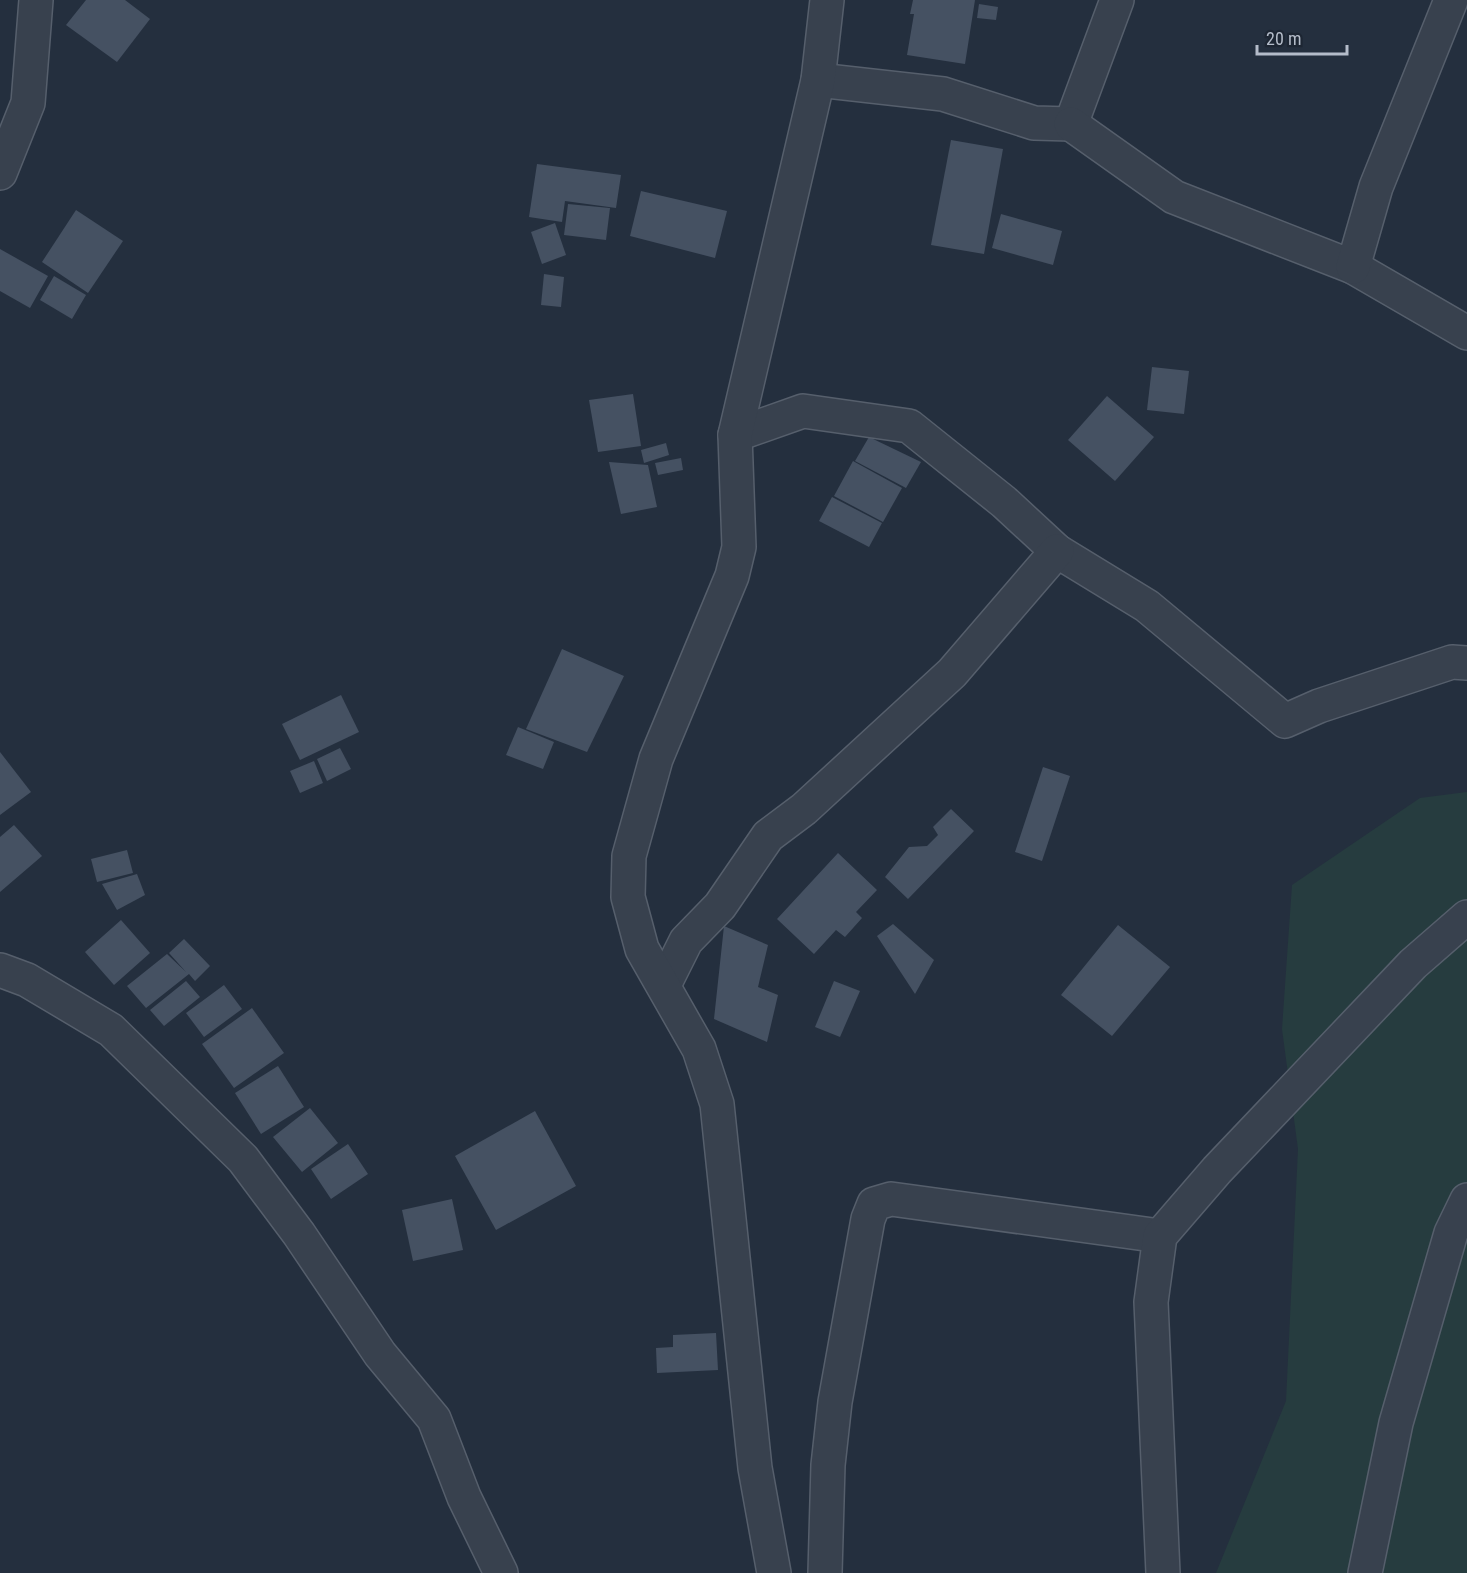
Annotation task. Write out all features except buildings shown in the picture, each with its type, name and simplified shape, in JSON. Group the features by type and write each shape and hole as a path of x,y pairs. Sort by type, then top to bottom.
{"street":[{"path":"0,173 28,103 36,0"},
{"path":"774,1573 754,1468 717,1104 699,1049 642,949 628,897 629,856 656,759 732,576 739,547 735,435 818,80 827,0"},
{"path":"1071,124 1117,0"},
{"path":"1353,267 1376,187 1451,0"},
{"path":"818,80 943,94 1034,123 1071,124 1174,197 1353,267 1467,333"},
{"path":"735,435 803,411 909,426 1004,502 1057,551 1147,606 1285,721 1319,706 1452,662 1467,663"},
{"path":"664,985 686,941 720,906 768,836 804,809 952,673 1057,551"},
{"path":"1163,1573 1151,1302 1160,1236 1217,1170 1413,964 1467,917"},
{"path":"0,970 27,980 111,1030 243,1159 299,1234 380,1354 434,1419 464,1497 501,1573"},
{"path":"825,1573 828,1465 835,1402 868,1218 874,1204 891,1199 1160,1236"},
{"path":"1365,1573 1396,1423 1459,1234 1467,1200"}],"green space":[{"path":"1467,792 1467,1573 1216,1573 1286,1401 1298,1149 1282,1029 1292,885 1420,798"}]}
